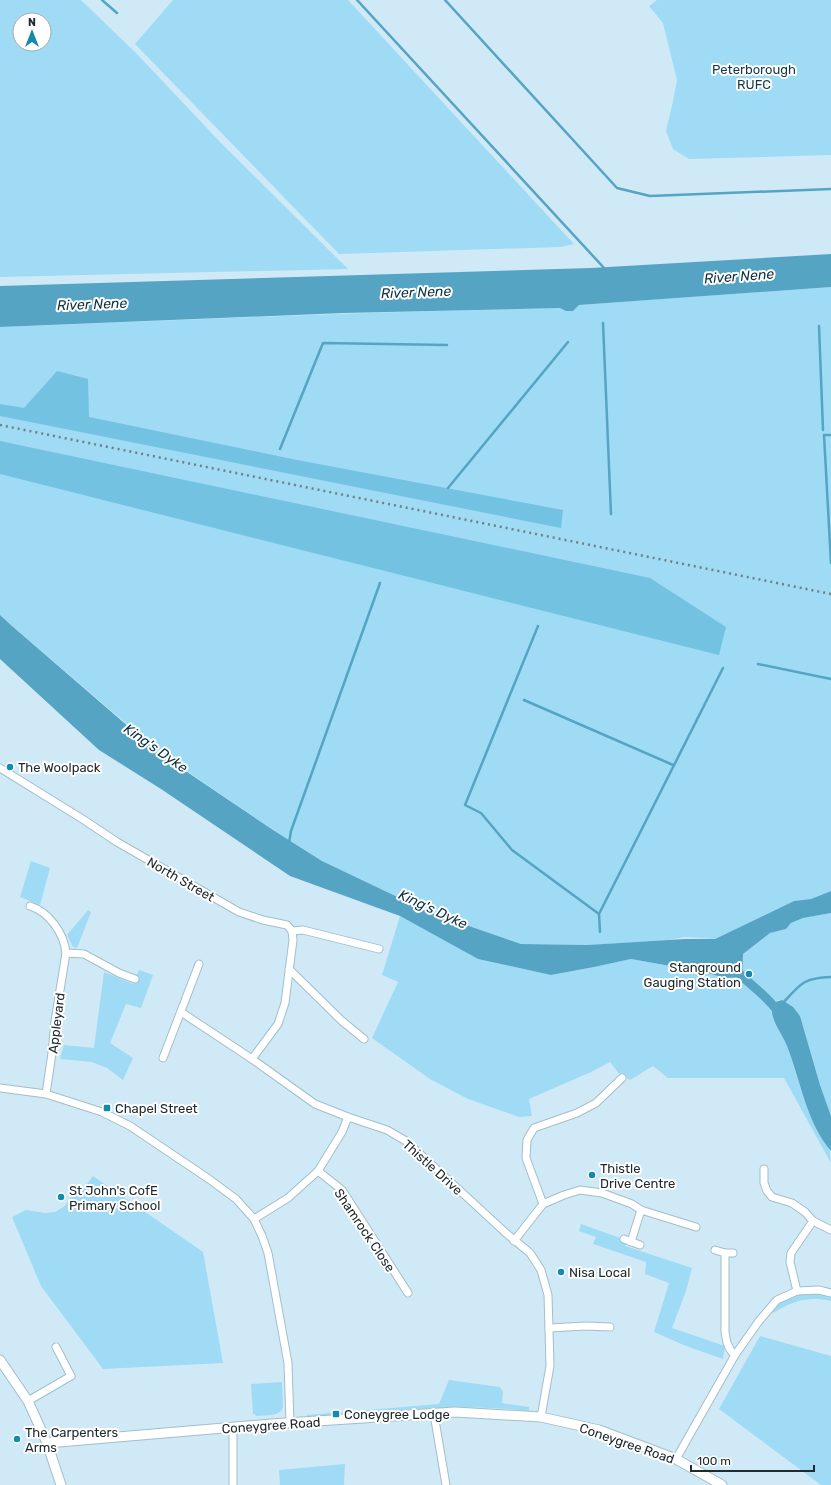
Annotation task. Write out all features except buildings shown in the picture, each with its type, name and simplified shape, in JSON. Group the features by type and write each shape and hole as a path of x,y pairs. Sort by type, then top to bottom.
{"street":[{"name":"North Street","path":"0,768 122,845 238,912 263,920 287,925 292,931 303,930 379,949"},
{"name":"Appleyard","path":"30,906 38,908 48,915 57,928 65,946 66,953 55,1021 46,1094"},
{"path":"252,1059 278,1024 285,1003 293,940 292,931"},
{"path":"66,953 84,954 134,980"},
{"path":"163,1058 199,964"},
{"path":"289,969 342,1021 364,1039"},
{"name":"Thistle Drive","path":"181,1012 252,1059 315,1104 348,1118 387,1130 406,1141 514,1241 530,1253 541,1270 548,1295 550,1366 541,1417"},
{"path":"543,1204 526,1158 527,1140 534,1128 577,1114 596,1103 622,1078"},
{"path":"0,1088 46,1094 102,1112 130,1126 236,1199 254,1219 268,1253 288,1363 290,1423"},
{"path":"254,1219 288,1198 318,1171 342,1132 348,1118"},
{"path":"764,1169 764,1183 767,1191 772,1197 792,1203 805,1212 814,1221 831,1230"},
{"name":"Shamrock Close","path":"318,1171 342,1190 408,1293"},
{"path":"514,1241 543,1204 564,1194 580,1190 602,1193 632,1204 641,1210 696,1227"},
{"path":"631,1242 641,1210"},
{"path":"797,1291 790,1262 791,1253 798,1240 814,1221"},
{"path":"624,1239 640,1245"},
{"path":"715,1250 725,1253 733,1253"},
{"path":"725,1253 726,1342 730,1351 735,1355"},
{"path":"676,1459 735,1355 776,1300 797,1291 819,1290 831,1293"},
{"path":"549,1328 586,1326 610,1327"},
{"path":"28,1401 71,1376 56,1347"},
{"path":"0,1360 28,1401 47,1443 61,1485"},
{"name":"Coneygree Road","path":"47,1443 290,1423 455,1412 478,1413 541,1417 599,1430 676,1459 722,1485"},
{"path":"434,1414 446,1485"},
{"path":"233,1427 233,1485"}],"green space":[{"path":"0,0 81,0 137,54 220,142 348,269 0,277"},
{"path":"173,0 348,0 574,244 560,247 339,254 135,44"},
{"name":"Peterborough RUFC","path":"657,0 831,0 831,155 689,159 673,149 666,131 677,80 663,23 649,6"},
{"path":"831,287 831,891 811,899 794,901 715,939 685,937 669,940 587,945 521,944 429,912 324,862 273,830 162,754 0,615 0,327 361,313 560,308 573,311 579,305"},
{"path":"31,861 50,868 40,905 20,897"},
{"path":"88,910 91,912 77,948 73,947 67,935"},
{"path":"831,913 831,1116 820,1085 800,1016 782,1000 775,1001 770,1008 773,1018 787,1045 802,1092 820,1135 830,1151 831,1163 784,1078 668,1078 653,1066 630,1080 620,1075 610,1062 591,1072 529,1099 532,1116 519,1117 468,1099 430,1079 372,1038 398,982 382,975 400,916 478,959 551,975 631,959 693,970 702,977 708,973 724,978 743,954 770,933 786,929 791,923 803,918"},
{"path":"139,970 153,975 141,1008 126,1004 110,1043 133,1058 123,1080 107,1068 92,1062 60,1059 64,1045 94,1048 104,972 133,984"},
{"path":"93,1176 203,1252 223,1363 103,1369 41,1286 12,1217 26,1210 45,1213 55,1212 65,1206 72,1195 84,1188"},
{"path":"581,1224 626,1240 625,1246 692,1268 686,1291 672,1328 725,1346 723,1359 686,1346 654,1332 669,1283 645,1274 646,1262 593,1244 596,1237 579,1231"},
{"path":"816,1292 831,1295 831,1301 807,1299 787,1305 773,1313 771,1309 786,1298 803,1293"},
{"path":"760,1336 831,1356 831,1485 821,1485 719,1409"},
{"path":"449,1380 500,1387 503,1392 502,1403 529,1407 529,1411 474,1407 418,1409 307,1418 307,1415 439,1404"},
{"path":"282,1382 283,1407 281,1410 272,1415 256,1416 253,1414 251,1384"},
{"path":"345,1464 344,1485 280,1485 279,1470"}],"shaded area":[{"path":"57,371 88,379 89,417 297,460 563,510 561,528 0,416 0,404 24,408"},
{"path":"0,441 650,578 726,627 719,655 0,474"}],"water":[{"name":"River Nene","path":"831,254 831,287 579,305 573,311 566,311 560,308 343,313 0,327 0,286 591,268"},
{"path":"0,615 159,753 273,830 322,861 429,912 521,944 587,945 685,939 715,939 794,901 811,899 831,891 831,913 803,918 791,923 786,929 770,933 743,954 742,977 724,978 708,973 702,977 693,970 631,959 551,975 478,959 400,916 290,876 161,789 99,750 0,659"},
{"path":"782,1000 793,1007 800,1016 820,1085 831,1116 831,1151 816,1128 810,1115 792,1059 772,1014 772,1003"}],"waterway":[{"path":"102,0 117,13"},
{"path":"357,0 605,269"},
{"path":"445,0 617,188 650,196 831,189"},
{"path":"603,323 611,514"},
{"path":"819,326 823,430"},
{"path":"448,488 568,342"},
{"path":"280,449 323,343 447,345"},
{"path":"831,435 824,435 831,563"},
{"path":"289,843 291,831 380,583"},
{"path":"538,626 465,805 481,813 512,850 599,914 600,932"},
{"path":"758,664 831,679"},
{"path":"599,914 723,668"},
{"path":"524,700 673,765"},
{"name":"King's Dyke","path":"735,969 768,1000 778,1012"},
{"path":"783,1003 799,986 809,980 831,977"}],"railway":[{"path":"0,425 831,594"}],"place":[{"name":"The Woolpack","path":"10,767"},
{"name":"Stanground Gauging Station","path":"749,974"},
{"name":"Chapel Street","path":"107,1108"},
{"name":"Thistle Drive Centre","path":"592,1175"},
{"name":"St John's CofE Primary School","path":"61,1197"},
{"name":"Nisa Local","path":"561,1272"},
{"name":"Coneygree Lodge","path":"336,1414"},
{"name":"The Carpenters Arms","path":"17,1439"}]}
